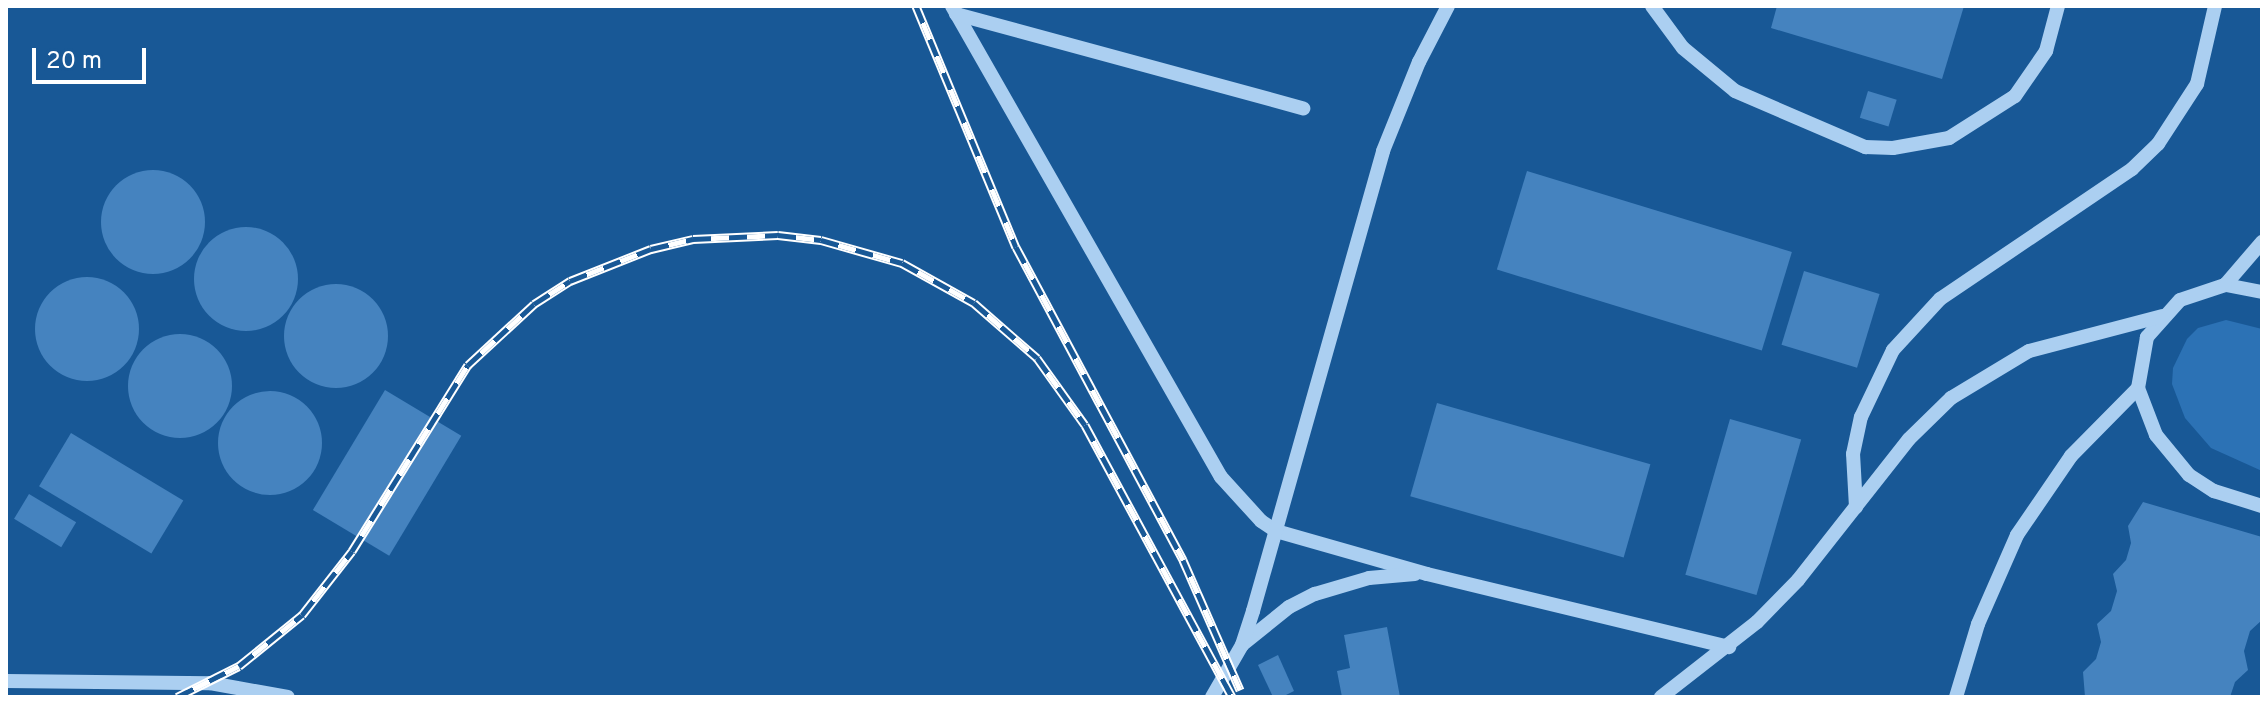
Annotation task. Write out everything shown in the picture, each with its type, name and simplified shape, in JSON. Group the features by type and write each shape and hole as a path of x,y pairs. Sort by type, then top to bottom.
{"lane":[{"path":"1212,697 1242,645 1383,151 1419,62 1448,6"},
{"path":"1652,6 1683,48 1735,91 1865,147 1893,148 1949,138 1973,127 2015,96 2046,51 2058,6"},
{"path":"1856,507 1853,454 1861,417 1893,350 1940,299 2132,169 2158,144 2197,84 2215,6"},
{"path":"954,10 1221,477 1248,509 1276,531 1427,574 1729,647"},
{"path":"954,10 1303,108"},
{"path":"2225,285 2262,242"},
{"path":"2262,292 2225,285 2180,300 2162,316 2143,350 2138,388 2156,435 2189,475 2214,491 2262,506"},
{"path":"1661,697 1729,647 1798,580 1909,439 1974,380 2029,351 2162,316"},
{"path":"1956,697 1978,624 2017,535 2071,456 2138,388"},
{"path":"1242,645 1289,607 1315,594 1369,578 1427,574"},
{"path":"6,681 210,683 288,697"}],"shaded area":[{"path":"2226,320 2262,329 2262,471 2211,448 2185,418 2172,384 2173,368 2187,339 2198,328"}],"building":[{"path":"1777,6 1964,6 1942,79 1771,28"},
{"path":"1868,91 1897,100 1889,127 1860,118"},
{"path":"153,170 173,174 190,185 201,202 205,222 201,242 190,259 173,270 153,274 133,270 116,259 105,242 101,222 105,202 116,185 133,174"},
{"path":"1527,171 1792,252 1762,350 1497,269"},
{"path":"246,227 266,231 283,242 294,259 298,279 294,299 283,316 266,327 246,331 226,327 209,316 198,299 194,279 198,259 209,242 226,231"},
{"path":"1804,271 1880,294 1857,368 1781,345"},
{"path":"87,277 107,281 124,292 135,309 139,329 135,349 124,366 107,377 87,381 67,377 50,366 39,349 35,329 39,309 50,292 67,281"},
{"path":"336,284 356,288 373,299 384,316 388,336 384,356 373,373 356,384 336,388 316,384 299,373 288,356 284,336 288,316 299,299 316,288"},
{"path":"180,334 200,338 217,349 228,366 232,386 228,406 217,423 200,434 180,438 160,434 143,423 132,406 128,386 132,366 143,349 160,338"},
{"path":"385,390 461,436 389,556 313,510"},
{"path":"270,391 290,395 307,406 318,423 322,443 318,463 307,480 290,491 270,495 250,491 233,480 222,463 218,443 222,423 233,406 250,395"},
{"path":"1437,403 1650,464 1624,557 1410,496"},
{"path":"1730,419 1801,439 1756,595 1685,575"},
{"path":"71,433 183,500 151,554 39,486"},
{"path":"29,494 76,522 61,547 14,519"},
{"path":"2143,502 2262,537 2262,620 2250,631 2244,651 2248,670 2235,682 2230,697 2085,697 2083,672 2096,659 2101,642 2097,624 2111,611 2117,591 2113,574 2126,560 2131,543 2128,526"},
{"path":"1387,627 1400,697 1342,697 1337,671 1350,668 1344,635"},
{"path":"1278,655 1294,691 1282,697 1273,697 1258,665"}],"railway":[{"path":"916,6 1016,247 1183,560 1240,690"},
{"path":"177,697 239,666 302,615 352,551 468,365 534,304 570,281 651,249 693,239 778,235 821,240 902,263 974,303 1037,358 1085,425 1232,697"}]}
